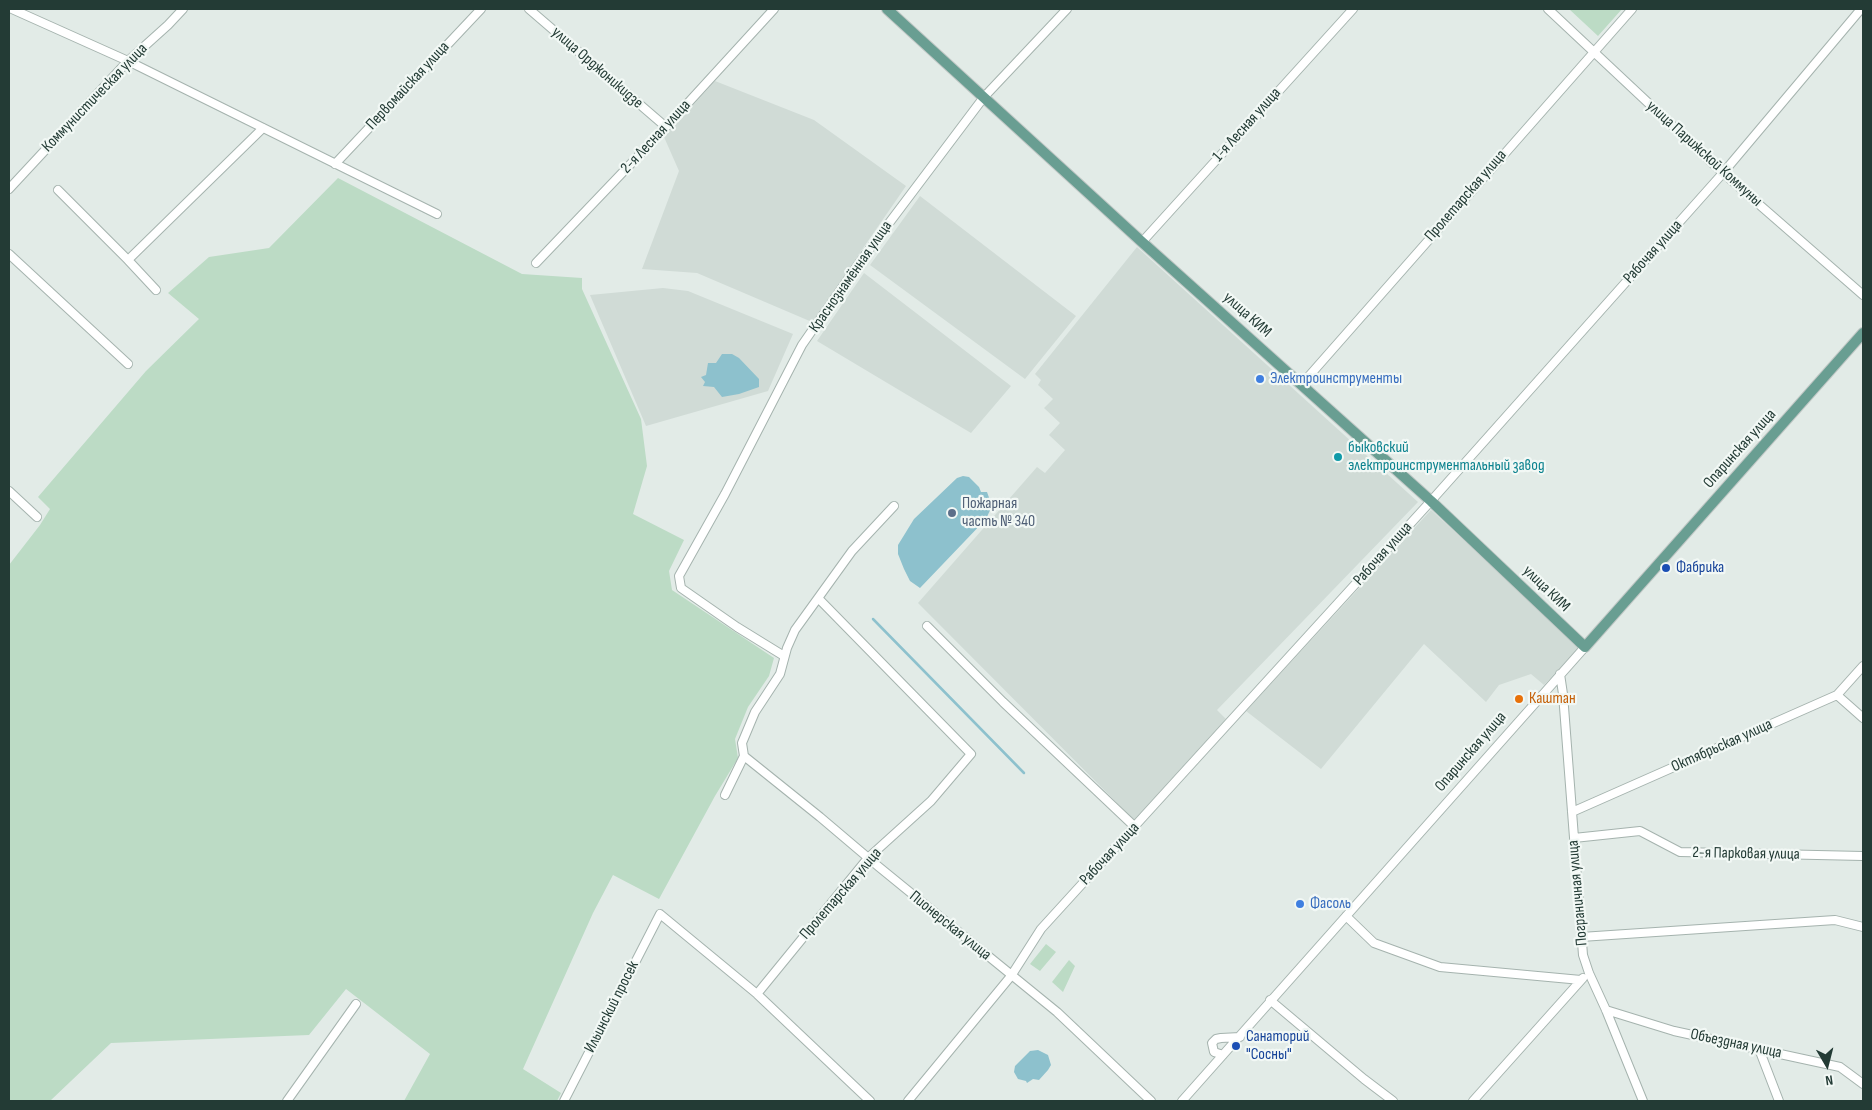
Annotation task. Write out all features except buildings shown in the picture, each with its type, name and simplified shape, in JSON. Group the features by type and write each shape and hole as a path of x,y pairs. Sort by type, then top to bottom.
{"main road":[{"name":"улица КИМ","path":"887,9 1142,242 1432,501 1585,647"},
{"name":"Опаринская улица","path":"1585,647 1863,333"}],"street":[{"path":"12,9 128,61 437,214"},
{"name":"Коммунистическая улица","path":"9,189 128,61 183,9"},
{"name":"Первомайская улица","path":"335,164 481,9"},
{"name":"улица Орджоникидзе","path":"529,9 666,127"},
{"name":"2-я Лесная улица","path":"536,263 666,127 774,9"},
{"name":"Краснознамённая улица","path":"784,656 737,627 681,588 679,576 725,494 802,345 859,263 984,97 1067,9"},
{"name":"1-я Лесная улица","path":"1142,242 1352,9"},
{"name":"улица Парижской Коммуны","path":"1548,9 1723,173 1863,294"},
{"name":"Пролетарская улица","path":"1302,384 1592,51 1632,9"},
{"name":"Рабочая улица","path":"908,1101 1011,976 1041,928 1432,501 1723,173 1861,9"},
{"path":"128,260 263,128"},
{"path":"58,190 156,290"},
{"path":"9,254 128,364"},
{"path":"9,491 37,517"},
{"path":"725,795 744,756 742,743 755,712 780,674 784,656 795,630 852,551 894,506"},
{"name":"Пролетарская улица","path":"756,994 868,858 931,800 971,754 818,598"},
{"path":"927,626 1003,702 1135,827"},
{"name":"Опаринская улица","path":"1182,1101 1585,647"},
{"name":"Октябрьская улица","path":"1572,812 1837,695 1863,666"},
{"name":"Пограничная улица","path":"1560,674 1583,955 1643,1101"},
{"path":"1837,695 1863,718"},
{"name":"Пионерская улица","path":"744,756 1057,1012 1151,1101"},
{"name":"2-я Парковая улица","path":"1574,838 1640,831 1680,852 1863,856"},
{"name":"Ильинский просек","path":"564,1101 660,914 756,994"},
{"path":"1346,916 1374,943 1440,967 1581,980"},
{"path":"1581,937 1835,920 1863,927"},
{"path":"1473,1101 1589,973"},
{"path":"756,994 870,1101"},
{"path":"1270,1000 1393,1101"},
{"path":"288,1101 356,1004"},
{"name":"Объездная улица","path":"1606,1010 1674,1031 1840,1067 1863,1084"},
{"path":"1223,1055 1214,1052 1212,1043 1216,1039 1240,1036"},
{"path":"1759,1049 1779,1101"}],"shaded area":[{"path":"715,81 814,120 906,186 812,322 697,273 642,269 679,171 664,137"},
{"path":"920,196 1076,316 1025,379 870,265"},
{"path":"1137,247 1418,502 1217,710 1226,719 1134,820 918,603 1037,467 1045,473 1065,450 1049,435 1060,423 1044,408 1053,399 1038,385 1041,380 1035,374"},
{"path":"864,273 1011,386 971,433 817,341"},
{"path":"663,288 688,291 793,334 768,391 646,426 590,295"},
{"path":"1431,510 1580,647 1544,685 1531,674 1499,685 1486,702 1424,644 1321,769 1246,711"}],"green space":[{"path":"1569,9 1622,9 1598,36"},
{"path":"338,178 522,274 582,278 582,289 641,419 647,466 633,514 684,540 669,571 672,590 774,658 769,676 748,707 735,739 738,758 659,899 613,875 593,913 523,1069 561,1093 557,1101 404,1101 430,1054 346,989 309,1035 111,1043 50,1101 9,1101 9,565 50,509 38,497 146,371 199,319 168,293 209,257 269,248"},
{"path":"1046,944 1056,952 1040,971 1030,964"},
{"path":"1069,960 1075,966 1063,992 1052,982"}],"water":[{"path":"722,354 732,354 739,358 759,379 759,387 739,394 722,397 714,387 703,386 705,382 701,377 706,375 708,363 716,363"},
{"path":"969,477 979,487 981,492 987,492 992,506 986,519 920,588 910,581 898,554 898,545 914,519 957,478"},
{"path":"1038,1050 1048,1055 1051,1065 1048,1070 1039,1080 1033,1079 1027,1083 1018,1079 1014,1072 1015,1066 1030,1051"}],"waterway":[{"path":"873,619 1024,773"}],"place":[{"name":"Электроинструменты","path":"1260,379"},
{"name":"быковский электроинструментальный завод","path":"1338,457"},
{"name":"Пожарная часть № 340","path":"952,513"},
{"name":"Фабрика","path":"1666,568"},
{"name":"Каштан","path":"1519,699"},
{"name":"Фасоль","path":"1300,904"},
{"name":"Санаторий \"Сосны\"","path":"1236,1046"}]}
